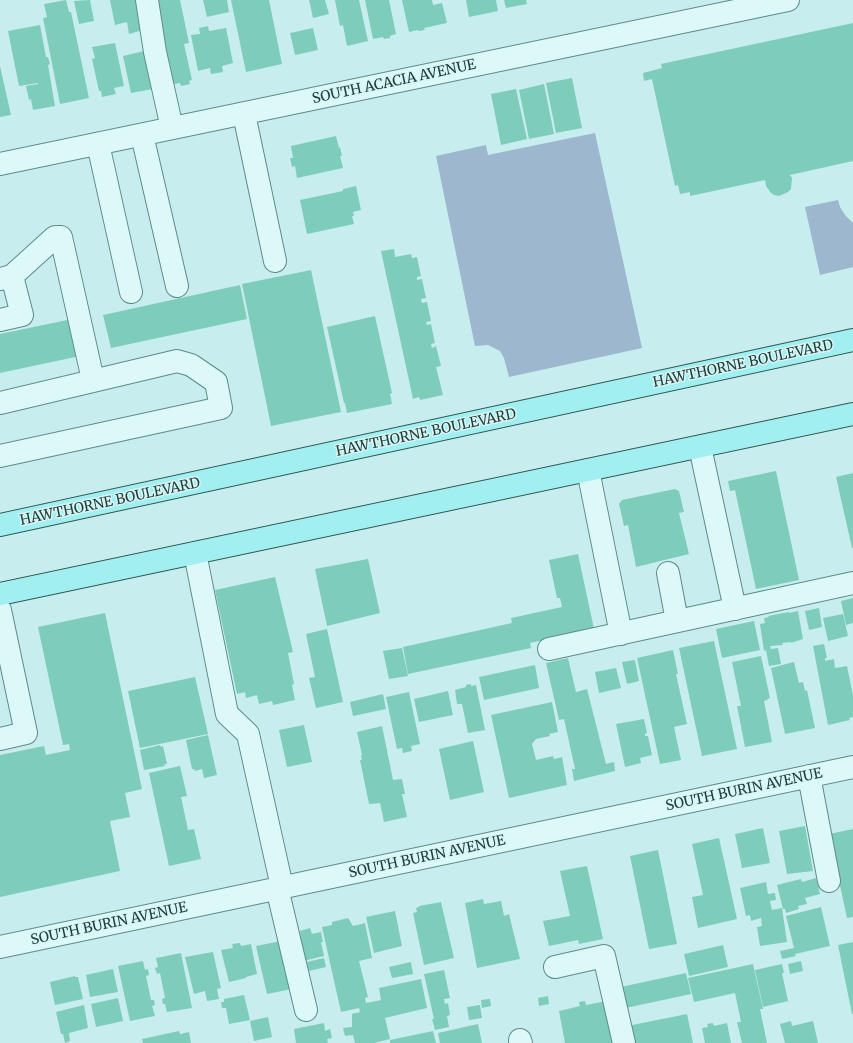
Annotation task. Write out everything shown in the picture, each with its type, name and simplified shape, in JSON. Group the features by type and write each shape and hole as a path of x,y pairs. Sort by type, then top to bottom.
{"main road":[{"name":"HAWTHORNE BOULEVARD","path":"0,526 853,340"},
{"path":"0,594 853,414"}],"street":[{"path":"148,0 155,52 172,128"},
{"name":"SOUTH ACACIA AVENUE","path":"0,164 244,114 742,5 788,0"},
{"path":"244,114 275,261"},
{"path":"142,135 177,286"},
{"path":"98,144 131,292"},
{"path":"0,320 22,315 6,277 55,237 61,237 93,380"},
{"path":"0,403 93,380 177,362 191,365 216,382 221,408 0,456"},
{"path":"700,447 735,609"},
{"path":"588,470 621,634"},
{"path":"195,553 227,714 248,734 306,1010"},
{"path":"668,573 677,621"},
{"path":"549,649 853,583"},
{"path":"0,610 26,733 0,739"},
{"name":"SOUTH BURIN AVENUE","path":"0,947 853,767"},
{"path":"809,776 829,881"},
{"path":"555,967 604,956 624,1043"}],"shaded area":[{"path":"595,133 642,348 509,377 504,358 500,351 488,345 475,346 436,156 486,145 488,155"},
{"path":"838,200 845,215 853,223 853,267 820,275 805,207"}],"building":[{"path":"66,0 69,12 71,12 89,98 60,104 43,18 47,17 44,4"},
{"path":"90,0 94,21 79,24 74,1"},
{"path":"110,0 141,0 143,30 129,34 127,22 115,25"},
{"path":"156,0 180,0 189,43 184,44 192,80 189,81 190,84 181,86 180,83 169,85"},
{"path":"203,0 227,0 229,12 207,17"},
{"path":"231,0 269,0 282,64 246,72"},
{"path":"309,0 325,0 329,14 313,18"},
{"path":"335,0 359,0 368,41 347,46 343,25 340,26"},
{"path":"365,0 389,0 396,34 390,36 390,38 384,39 383,37 373,39"},
{"path":"402,0 432,0 433,5 442,3 447,23 424,28 425,30 409,32"},
{"path":"466,0 496,0 498,11 469,17"},
{"path":"504,0 526,0 527,4 506,8"},
{"path":"853,23 853,161 790,175 792,178 791,189 779,196 771,193 766,186 765,180 690,196 690,192 680,194 678,185 675,186 652,79 644,81 643,73 662,68 661,64"},
{"path":"40,25 46,57 48,57 50,64 48,65 55,106 33,110 26,86 38,83 19,86 8,31"},
{"path":"208,26 209,31 226,28 233,63 222,66 223,72 211,74 210,68 198,71 191,35 200,34 199,28"},
{"path":"313,28 318,50 295,55 290,33"},
{"path":"115,43 124,86 114,88 116,94 102,97 101,91 99,91 92,59 95,58 92,47"},
{"path":"144,51 153,89 131,93 123,56"},
{"path":"0,66 11,115 0,117"},
{"path":"572,78 582,128 556,133 546,83"},
{"path":"544,84 554,134 529,139 519,90"},
{"path":"516,89 527,139 501,145 491,94"},
{"path":"336,136 342,156 340,156 343,168 297,178 295,166 292,167 290,158 293,158 291,146"},
{"path":"356,186 361,210 353,212 354,216 352,216 354,224 307,234 300,200 343,191 343,189"},
{"path":"394,249 395,257 411,254 412,258 417,257 421,276 417,277 417,280 422,279 426,298 421,299 422,303 427,302 431,321 426,322 427,325 431,324 435,343 431,344 432,348 436,346 441,366 436,367 443,395 420,400 419,397 413,399 381,251"},
{"path":"311,270 341,412 271,426 242,284"},
{"path":"240,285 247,319 111,348 103,315"},
{"path":"375,316 392,393 390,394 392,404 347,413 327,327"},
{"path":"72,319 80,356 0,373 0,334"},
{"path":"776,471 799,580 756,589 735,490 730,491 728,481"},
{"path":"853,473 853,548 852,548 836,477"},
{"path":"675,489 679,491 684,512 679,513 689,554 636,567 628,525 624,526 619,504 622,500"},
{"path":"578,554 594,629 530,643 531,648 408,674 403,647 512,623 511,618 562,607 560,598 557,598 549,560"},
{"path":"368,559 380,613 327,626 315,569"},
{"path":"275,577 293,652 288,653 294,684 292,685 295,700 273,705 272,701 259,704 257,695 246,698 245,692 237,694 215,590"},
{"path":"853,598 853,623 846,625 841,601"},
{"path":"819,608 822,627 809,630 805,611"},
{"path":"798,611 803,639 791,643 782,643 783,645 770,646 771,649 778,648 781,664 769,666 766,650 764,651 760,624 765,623 764,618 769,617 768,616"},
{"path":"105,613 142,789 125,793 130,817 110,821 120,871 0,897 0,755 44,746 46,755 70,750 69,744 63,745 38,627"},
{"path":"843,614 848,636 828,641 823,618"},
{"path":"754,621 760,650 722,658 716,629"},
{"path":"327,629 343,702 316,708 309,678 315,677 306,634"},
{"path":"714,641 737,749 702,756 679,648"},
{"path":"824,644 827,658 825,658 825,661 834,659 835,668 847,666 853,695 853,717 849,718 850,720 828,725 813,646"},
{"path":"402,648 408,676 389,679 383,651"},
{"path":"673,650 678,674 676,674 687,724 674,727 681,760 660,764 637,658"},
{"path":"761,656 770,698 764,701 772,742 745,747 737,706 741,706 732,662"},
{"path":"568,658 576,692 587,689 606,764 614,762 615,771 574,781 572,769 575,769 564,719 559,720 546,663"},
{"path":"635,660 639,681 627,684 622,662"},
{"path":"794,662 799,683 803,682 805,691 807,690 815,728 785,734 771,668"},
{"path":"535,665 539,688 484,700 479,677"},
{"path":"616,668 621,688 599,693 595,672"},
{"path":"195,677 208,734 140,748 128,691"},
{"path":"471,684 471,686 476,685 485,730 468,733 462,704 457,704 455,690"},
{"path":"448,691 453,715 419,722 414,699"},
{"path":"409,692 420,744 411,746 412,751 403,753 402,748 397,749 386,697"},
{"path":"383,694 386,709 353,716 350,702"},
{"path":"552,702 558,732 549,734 550,736 536,739 532,744 536,760 553,756 554,759 562,757 567,785 509,798 491,715"},
{"path":"644,719 647,733 645,736 648,736 652,755 640,758 641,763 625,767 616,724"},
{"path":"304,725 312,762 287,767 279,730"},
{"path":"382,726 393,780 402,779 405,794 402,794 407,817 384,822 380,803 369,804 360,760 362,760 362,755 357,732"},
{"path":"208,735 217,775 204,778 202,769 195,771 192,769 186,740"},
{"path":"473,741 484,792 450,800 439,749"},
{"path":"160,745 161,747 163,746 167,764 164,764 165,766 144,770 140,750"},
{"path":"180,766 187,796 181,797 188,830 194,829 201,859 169,866 149,773"},
{"path":"805,826 813,871 787,874 779,831"},
{"path":"763,828 770,863 742,868 735,834"},
{"path":"853,829 853,917 847,918 829,834"},
{"path":"719,838 737,919 698,928 692,897 703,895 692,844"},
{"path":"658,850 677,944 649,949 630,856"},
{"path":"587,866 603,939 579,944 578,940 549,946 543,921 570,916 560,871"},
{"path":"816,878 820,894 805,898 807,904 798,906 799,909 786,913 785,909 783,909 777,885 801,879 802,882"},
{"path":"766,882 768,894 775,893 776,900 770,901 772,910 782,908 787,942 760,946 757,927 762,926 761,918 751,921 750,915 746,916 740,888"},
{"path":"483,899 484,904 501,901 504,916 509,914 520,959 477,968 465,903"},
{"path":"441,902 454,958 424,965 413,913 417,912 416,908 419,906"},
{"path":"821,907 830,946 795,954 796,956 782,959 780,951 794,948 786,916"},
{"path":"395,911 402,946 374,953 366,917"},
{"path":"348,918 353,926 365,923 372,958 359,961 368,997 365,998 366,1003 381,1000 379,988 421,979 427,1008 385,1018 390,1039 374,1043 355,1043 353,1035 345,1036 343,1028 352,1027 352,1014 360,1012 359,1008 341,1012 322,927 332,925 332,922"},
{"path":"310,928 312,934 321,932 323,942 321,942 324,956 299,962 294,939 301,937 300,931"},
{"path":"281,941 292,989 267,994 256,946"},
{"path":"853,942 853,1014 852,1014 838,945"},
{"path":"240,943 241,946 251,944 257,974 229,982 221,950 233,948 232,944"},
{"path":"723,945 728,967 689,976 684,954"},
{"path":"213,952 221,988 217,989 219,999 207,1001 205,991 194,994 185,957"},
{"path":"181,953 192,1008 167,1012 162,999 165,998 160,973 157,974 155,968 158,967 156,958"},
{"path":"324,958 326,967 309,971 307,962"},
{"path":"143,961 145,970 148,969 149,975 146,976 151,1000 154,1000 155,1005 152,1006 155,1016 130,1021 118,966"},
{"path":"801,961 803,971 790,974 788,964"},
{"path":"411,962 413,974 392,978 389,967"},
{"path":"753,964 763,1009 760,1009 767,1043 742,1043 737,1022 741,1022 735,993 694,1002 688,978"},
{"path":"782,964 784,973 782,973 788,1001 763,1007 755,970"},
{"path":"113,969 118,992 90,997 86,975"},
{"path":"444,970 450,998 444,999 445,1004 448,1003 450,1015 447,1016 449,1027 435,1030 424,974"},
{"path":"686,973 691,994 621,1009 616,988"},
{"path":"75,976 78,977 83,999 55,1005 50,982"},
{"path":"244,995 250,1020 229,1024 226,1008 222,1008 221,1002 224,1002 224,999"},
{"path":"548,996 549,1004 539,1006 538,998"},
{"path":"118,998 123,1021 96,1027 91,1004"},
{"path":"490,999 491,1006 482,1008 481,1000"},
{"path":"585,1001 586,1005 607,1001 616,1043 565,1043 559,1011 580,1006 579,1002"},
{"path":"84,1005 88,1028 69,1033 70,1041 65,1043 63,1034 61,1034 56,1012"},
{"path":"480,1005 482,1018 469,1020 467,1007"},
{"path":"687,1014 693,1043 631,1043 627,1026"},
{"path":"268,1017 272,1037 254,1041 250,1021"},
{"path":"791,1021 792,1026 813,1021 818,1043 785,1043 780,1024"},
{"path":"324,1023 325,1031 330,1029 332,1038 327,1039 328,1043 296,1043 294,1029"},
{"path":"713,1023 714,1026 727,1023 731,1043 705,1043 702,1028 708,1027 707,1024"},
{"path":"478,1024 482,1043 440,1043 438,1033"},
{"path":"179,1031 180,1034 189,1032 191,1043 143,1043 142,1039"},
{"path":"433,1031 436,1043 390,1043 390,1040"}]}
